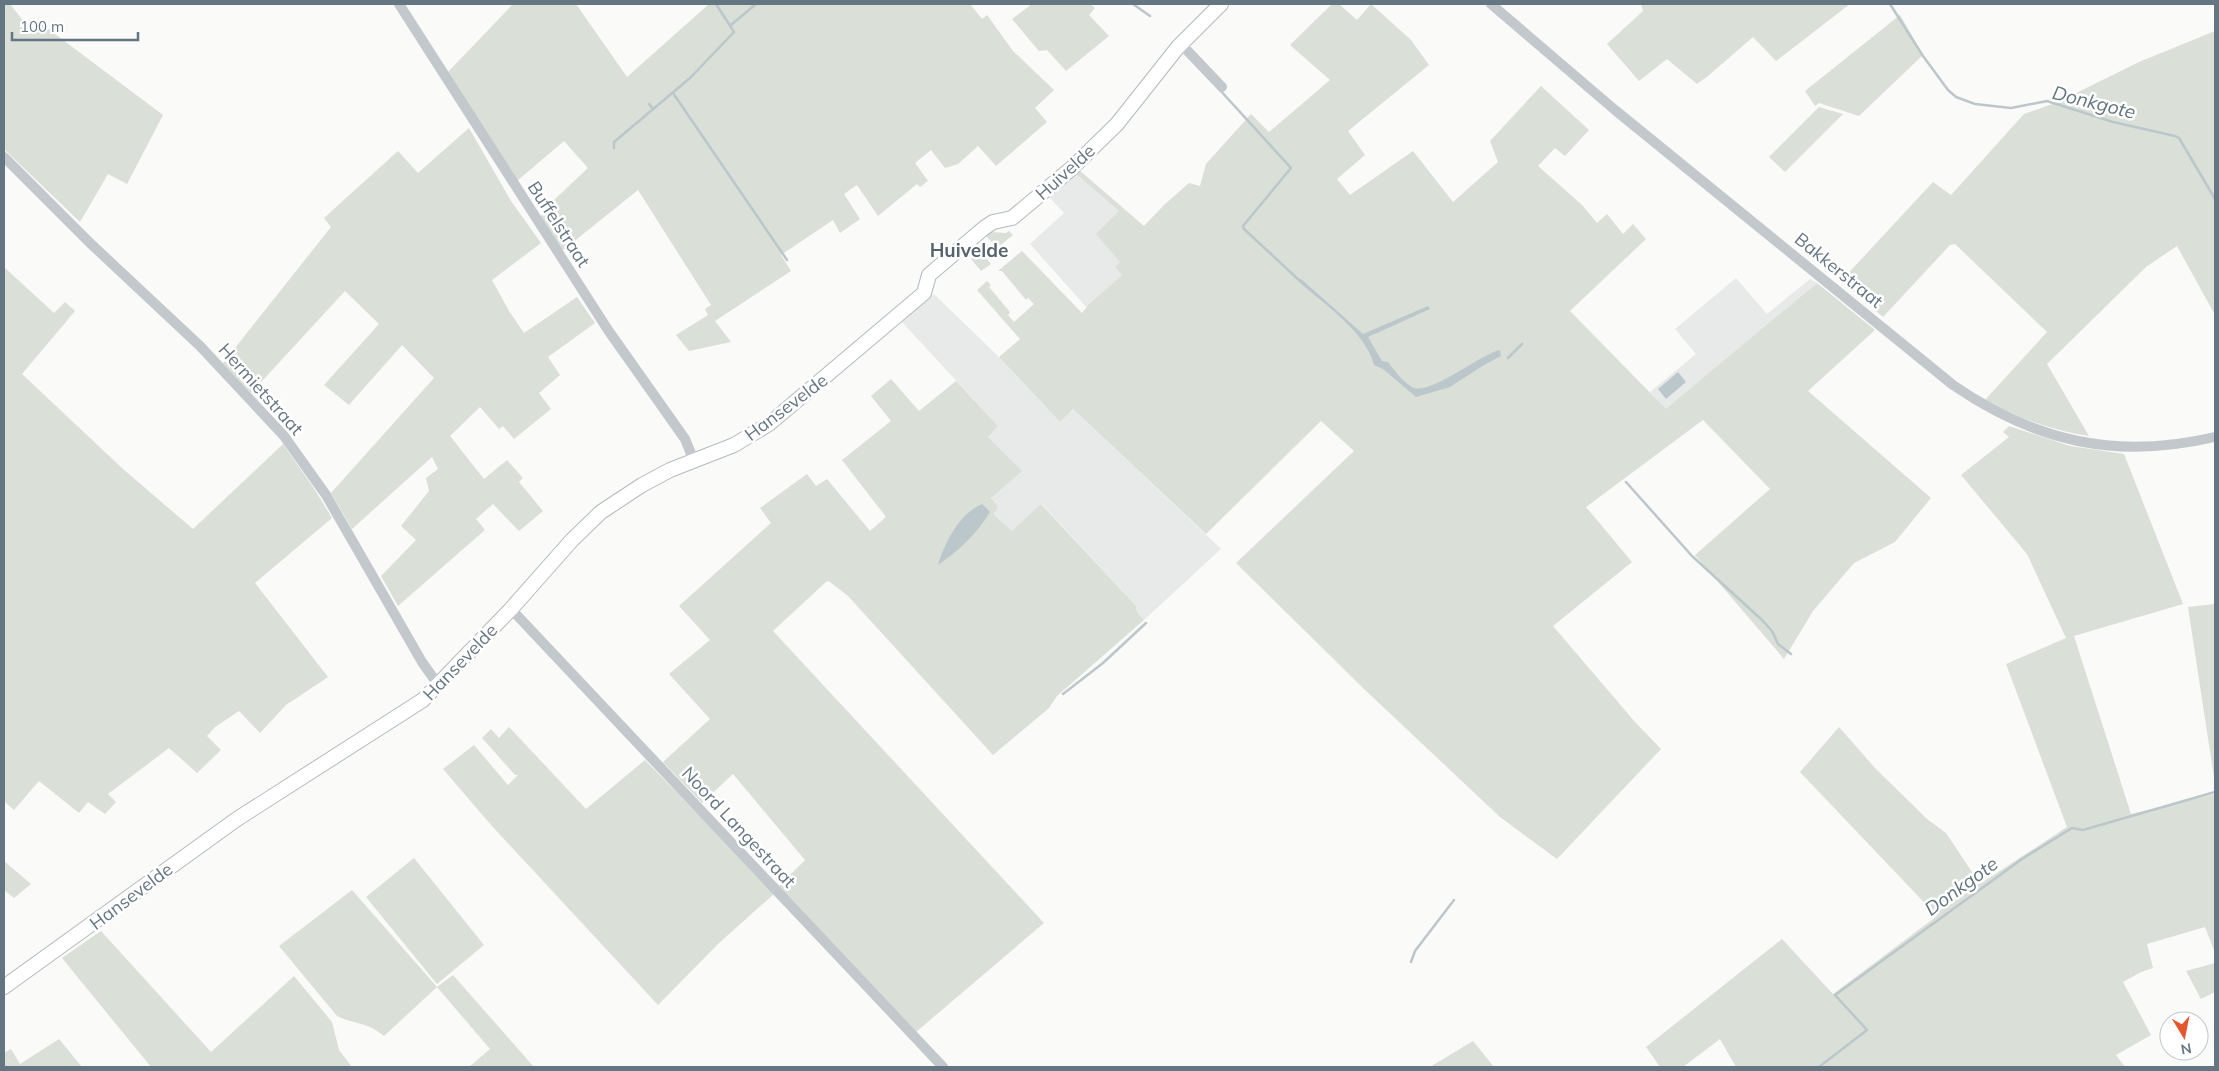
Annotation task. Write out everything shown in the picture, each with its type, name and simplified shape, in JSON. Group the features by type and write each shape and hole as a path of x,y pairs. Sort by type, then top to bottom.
{"street":[{"name":"Buffelstraat","path":"399,4 608,330 685,439 694,461"},
{"name":"Huivelde","path":"896,318 924,293 929,275 984,228 993,222 1012,218 1072,168 1117,124 1181,44 1221,4"},
{"name":"Bakkerstraat","path":"1491,4 1615,110 1952,385 1979,403 2010,420 2044,433 2092,445 2139,448 2186,444 2215,437"},
{"path":"1181,44 1222,87"},
{"name":"Hermietstraat","path":"4,157 90,243 200,346 284,436 326,495 422,662 439,686"},
{"name":"Hansevelde","path":"4,988 207,839 408,711 439,686 572,540 601,512 642,485 734,445 769,424 896,318"},
{"name":"Noord Langestraat","path":"511,609 943,1067"}],"shaded area":[{"path":"4,4 10,4 31,31 39,22 163,115 127,184 108,174 80,222 4,149"},
{"path":"513,4 576,4 627,77 709,4 970,4 982,19 987,15 1013,51 1054,90 1035,108 1047,122 996,166 978,146 958,164 945,168 931,150 915,163 928,181 920,187 917,184 878,216 857,185 844,194 860,219 840,233 833,220 781,255 791,271 715,321 731,342 689,351 676,335 708,315 705,309 711,305 638,190 562,251 539,217 557,203 554,200 588,168 564,141 517,181 448,72"},
{"path":"1032,4 1090,4 1095,8 1089,15 1109,36 1066,71 1047,50 1039,51 1012,19"},
{"path":"1332,4 1339,4 1357,20 1371,4 1411,40 1429,65 1348,131 1365,155 1337,179 1350,195 1413,151 1453,202 1498,162 1490,141 1541,86 1589,130 1565,156 1555,148 1538,166 1582,205 1597,223 1607,214 1623,234 1633,224 1646,239 1570,311 1666,409 1817,283 1875,330 1808,391 1931,498 1895,542 1854,563 1813,611 1784,659 1695,555 1770,489 1703,420 1586,507 1632,562 1553,626 1635,722 1661,749 1557,859 1500,817 1363,688 1236,563 1354,451 1321,421 1206,534 1073,409 1060,422 999,357 1020,339 977,290 987,281 991,285 989,287 1010,312 1008,315 1014,322 1034,304 1028,298 1026,300 1002,271 998,271 1022,251 1082,313 1089,304 1122,275 1115,267 1120,262 1096,234 1119,211 1075,173 1079,170 1144,226 1189,183 1200,186 1206,164 1251,114 1269,132 1330,80 1290,45"},
{"path":"1641,4 1850,4 1776,61 1753,37 1697,84 1667,59 1639,81 1607,44 1643,11"},
{"path":"1900,15 1923,55 1859,116 1819,103 1815,106 1805,91"},
{"path":"2215,31 2215,315 2177,246 2146,267 2047,364 2089,436 2035,422 1985,400 2047,332 1955,244 1950,245 1883,317 1841,281 1933,182 1951,195 2024,114 2058,102 2139,62"},
{"path":"1819,107 1843,114 1785,172 1769,157"},
{"path":"469,128 511,201 541,243 492,280 509,311 524,333 577,297 595,323 548,357 560,375 539,393 551,409 514,439 503,426 499,429 480,407 450,436 484,479 507,460 523,478 519,482 543,511 519,531 493,504 476,519 485,530 398,606 381,576 416,540 401,526 429,491 426,478 438,469 432,457 352,529 331,493 434,378 402,345 349,405 324,385 379,324 345,291 251,393 223,363 331,227 324,218 398,151 418,173"},
{"path":"1075,173 1119,211 1122,275 1089,304 1087,308 1030,244 1064,213 1049,197"},
{"path":"1009,231 1013,235 997,248 986,236 990,232 1006,233"},
{"path":"980,251 991,264 981,271 971,259"},
{"path":"4,267 54,313 65,302 75,311 22,374 123,469 193,529 283,444 332,518 255,583 328,677 286,705 260,733 239,711 215,727 207,736 221,750 197,773 169,748 108,794 116,802 105,814 88,802 79,813 39,781 14,810 4,801"},
{"path":"1736,278 1767,314 1810,279 1817,283 1666,410 1650,392 1696,354 1675,329"},
{"path":"1301,279 1363,334 1428,306 1430,309 1368,337 1382,361 1388,362 1402,379 1412,387 1430,386 1442,381 1491,353 1500,350 1501,356 1450,387 1416,397 1383,369 1374,365 1370,353 1353,330 1332,309 1299,282"},
{"path":"934,294 999,357 1060,422 1073,409 1221,549 1144,620 1137,612 1136,606 1042,504 1012,531 993,514 988,436 998,426 902,322"},
{"path":"1678,372 1686,382 1666,399 1658,389"},
{"path":"891,379 919,411 956,381 998,426 988,437 1022,471 991,498 998,507 993,514 1012,531 1041,504 1136,606 1137,612 1144,620 1057,696 1049,708 993,755 848,596 830,582 827,581 773,631 1044,923 916,1032 779,886 805,860 733,774 702,803 663,762 710,719 669,674 710,640 679,606 771,523 760,508 807,474 816,486 827,479 870,531 886,517 842,460 891,421 871,396"},
{"path":"2009,426 2070,446 2124,454 2183,604 2074,636 2131,814 2215,794 2215,953 2205,927 2147,944 2153,968 2123,982 2151,1035 2116,1055 2125,1067 1736,1067 1720,1039 1683,1067 1660,1067 1646,1047 1782,939 1833,994 1937,916 1800,772 1839,727 1875,768 1927,819 1946,833 1980,884 2067,827 2006,664 2066,638 2027,554 1961,475 2009,437 2003,432"},
{"path":"982,504 990,512 985,520 967,542 938,565 954,530 966,515"},
{"path":"2215,604 2215,784 2188,607"},
{"path":"509,727 586,809 645,760 775,893 718,944 658,1005 492,826 443,769 474,745 508,785 518,775 515,775 482,738 491,729 499,738"},
{"path":"414,858 484,945 437,984 366,897"},
{"path":"4,861 31,884 14,898 4,890"},
{"path":"352,890 437,987 384,1036 366,1025 337,1016 279,946"},
{"path":"101,931 211,1052 294,976 332,1022 339,1050 352,1067 151,1067 62,958"},
{"path":"2215,963 2215,992 2201,999 2186,971"},
{"path":"453,975 534,1067 469,1067 490,1049 437,987"},
{"path":"59,1039 82,1067 4,1067 4,1053 11,1049 20,1064"},
{"path":"1473,1041 1494,1067 1430,1067"}],"waterway":[{"path":"614,148 614,142 690,78 734,32 716,4"},
{"path":"731,25 756,4"},
{"path":"1133,4 1150,16"},
{"name":"Donkgote","path":"1890,4 1923,56 1948,90 1956,97 1975,104 2011,108 2047,101 2113,122 2175,136 2179,138 2215,199"},
{"path":"1219,89 1291,168 1243,226 1300,281"},
{"path":"673,93 787,260"},
{"path":"649,104 653,109"},
{"path":"1508,358 1522,344"},
{"path":"1626,482 1692,556 1762,620 1772,631 1778,644 1791,654"},
{"path":"1063,694 1103,663 1146,623"},
{"name":"Donkgote","path":"1819,1067 1867,1030 1835,995 2022,859 2072,828 2083,830 2215,792"},
{"path":"1411,962 1415,951 1454,900"}],"district":[{"name":"Huivelde","path":"969,250"}]}
